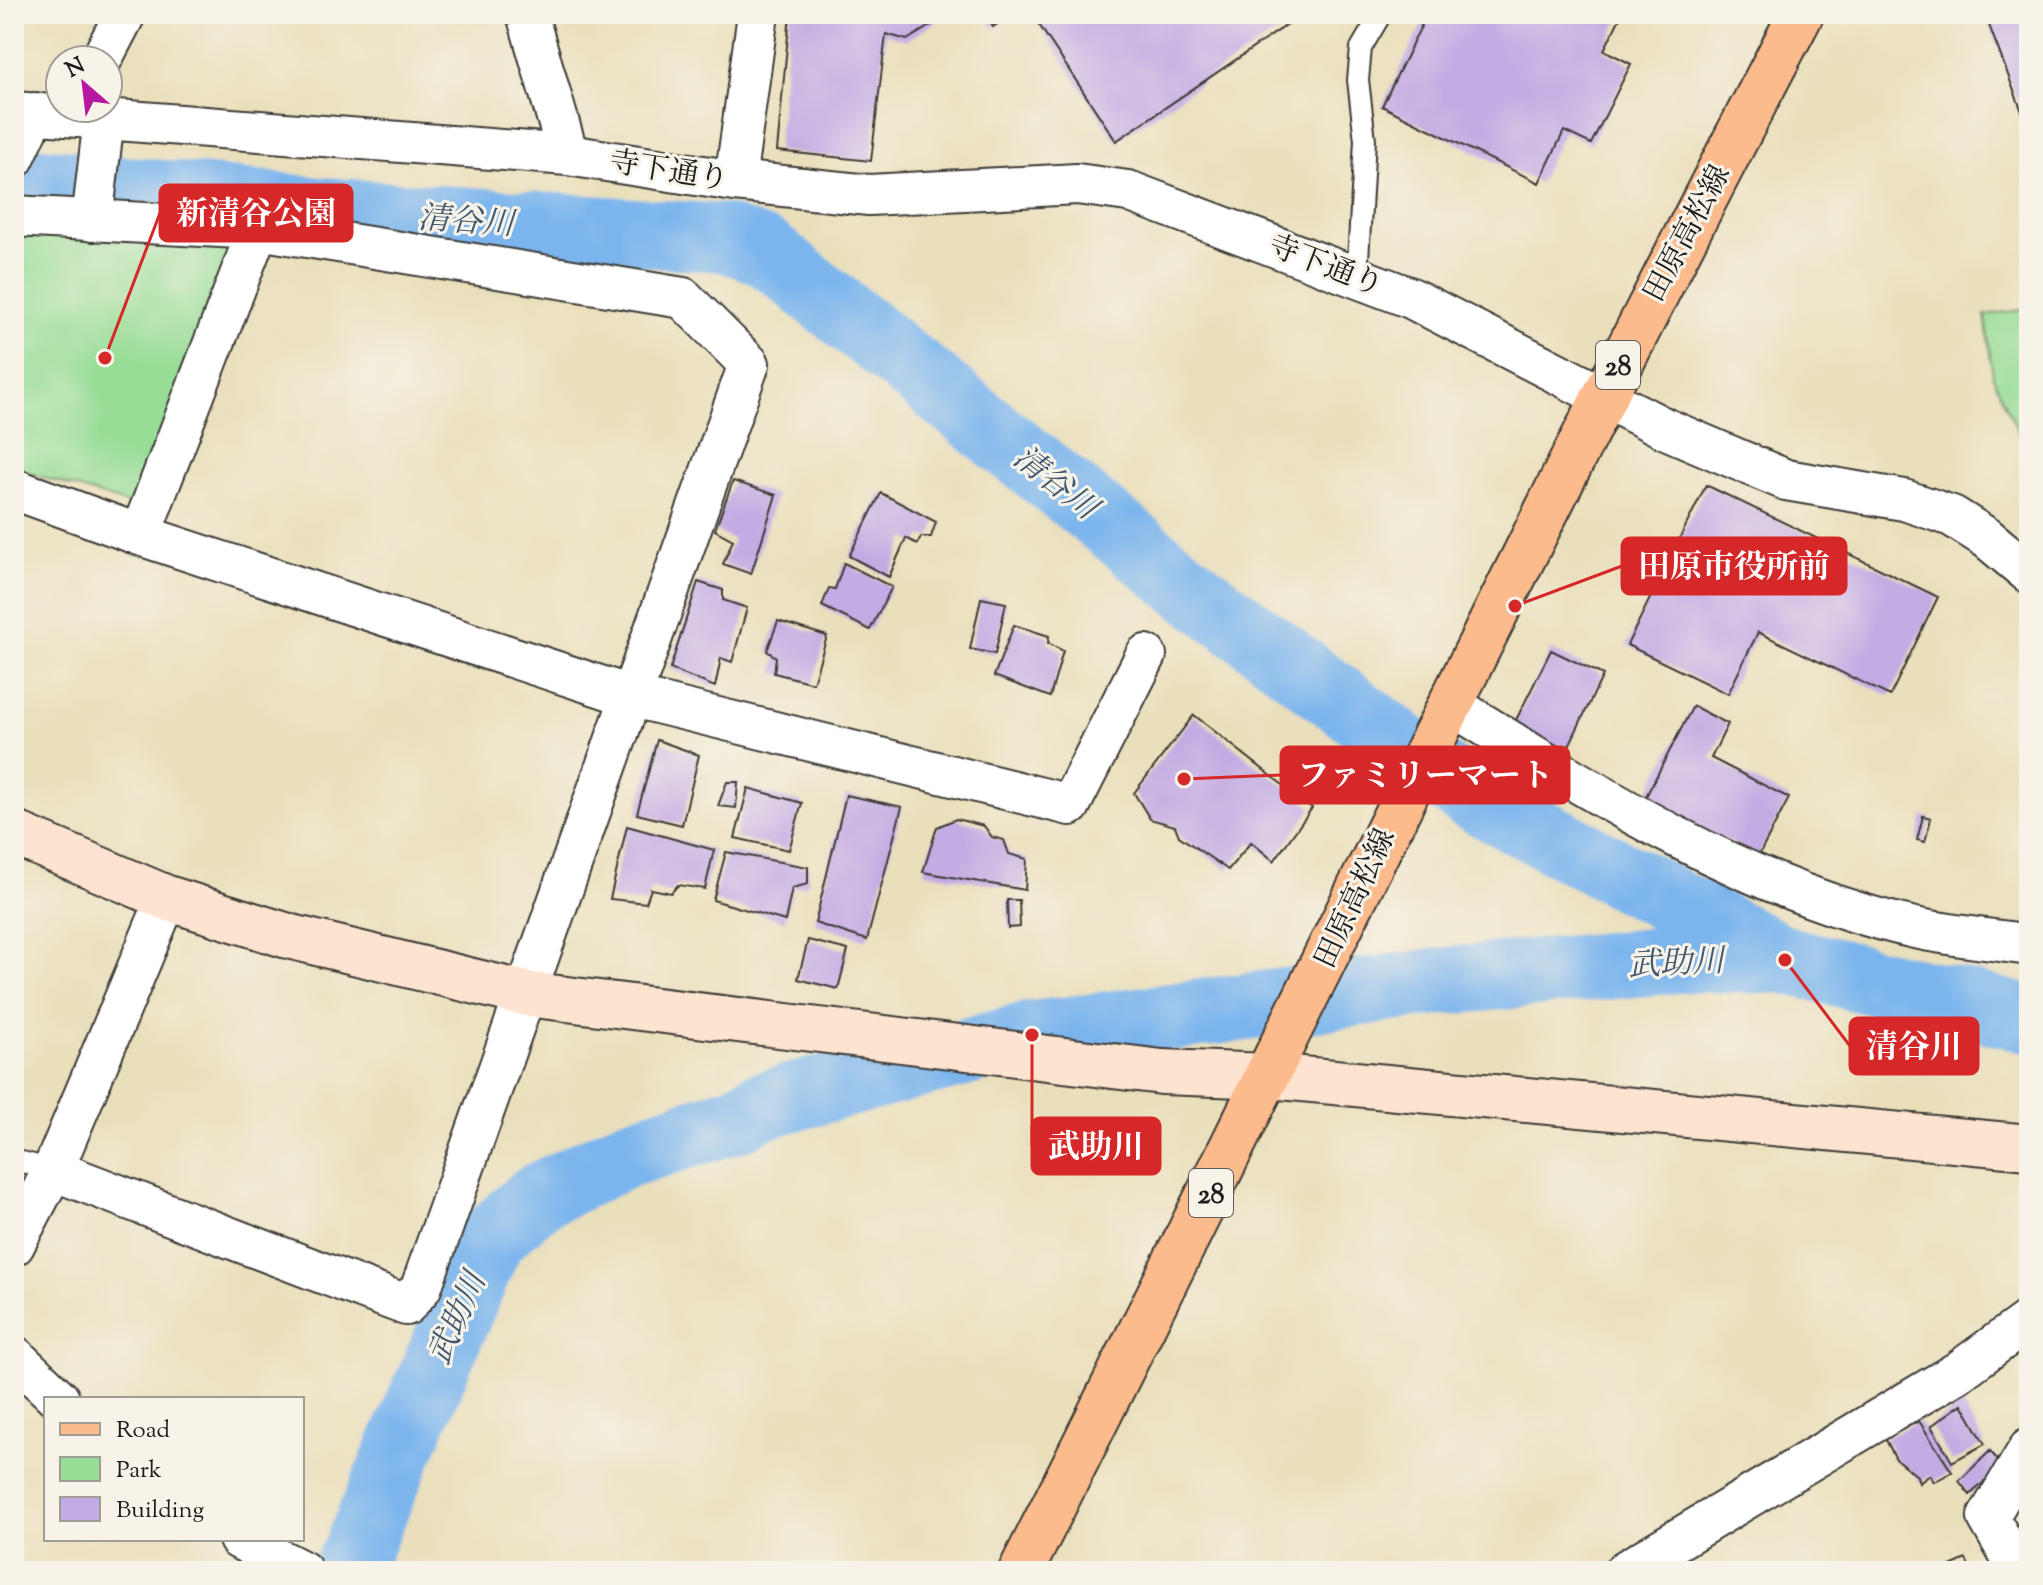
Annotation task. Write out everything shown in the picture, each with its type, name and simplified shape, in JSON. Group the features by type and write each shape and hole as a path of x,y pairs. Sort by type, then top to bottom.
{"main road":[{"name":"田原高松線","path":"1021,1571 1270,1076 1395,812 1449,713 1602,396 1801,14"}],"street":[{"path":"109,44 125,14"},
{"path":"527,14 568,155"},
{"path":"735,181 758,14"},
{"path":"56,124 93,213"},
{"name":"寺下通り","path":"56,124 568,155 735,181 869,195 1077,184 1128,191 1411,298 1664,428 1786,480 1904,500 1952,516 1987,538 2029,573"},
{"path":"14,216 93,213 258,229 683,298 749,364 421,1288 406,1305 53,1170"},
{"path":"140,535 258,229"},
{"path":"14,489 140,535 633,697 1070,805 1146,655"},
{"path":"1449,713 1596,795 1719,857 1778,882 1915,928 2029,945"},
{"path":"14,833 167,898 355,955 526,994 1162,1072 1270,1076 2029,1147"},
{"path":"14,1245 53,1170 167,898"},
{"path":"1625,1571 1958,1372 2029,1320"},
{"path":"14,1356 57,1397"},
{"path":"2019,1571 1988,1517 2029,1449"},
{"path":"243,1541 302,1571"}],"lane":[{"path":"1357,277 1365,140 1358,80 1361,48 1381,14"},
{"path":"14,1160 53,1170"}],"green space":[{"path":"14,227 226,239 239,249 142,496 128,504 14,468"},
{"path":"2029,309 2029,456 1993,377 1985,315"}],"building":[{"path":"790,14 949,14 907,40 886,34 871,161 777,151"},
{"path":"985,14 1012,14 993,27"},
{"path":"1032,14 1303,14 1116,141"},
{"path":"1427,14 1622,14 1604,50 1631,64 1591,144 1564,131 1539,183 1382,106"},
{"path":"2018,14 2029,14 2029,130 1989,25"},
{"path":"733,481 776,495 751,574 723,564 733,540 715,530"},
{"path":"1706,485 1938,597 1890,696 1758,632 1728,694 1627,645"},
{"path":"881,493 936,522 931,537 921,537 917,544 906,538 889,577 849,556"},
{"path":"844,563 892,587 870,630 822,606 829,588 835,589"},
{"path":"698,582 723,590 723,600 747,608 732,662 721,658 715,687 670,669"},
{"path":"981,598 1006,603 995,654 970,649"},
{"path":"778,621 827,636 813,683 774,673 776,657 767,651"},
{"path":"1014,625 1049,636 1048,643 1063,651 1050,697 994,676"},
{"path":"1551,650 1603,675 1566,752 1513,726"},
{"path":"1693,706 1728,724 1711,758 1789,798 1759,855 1642,804"},
{"path":"1194,715 1312,808 1274,861 1251,842 1228,870 1179,836 1175,826 1150,819 1134,793"},
{"path":"657,740 699,755 682,825 637,814"},
{"path":"727,782 738,782 736,808 718,806"},
{"path":"748,788 802,803 789,850 735,838"},
{"path":"846,795 902,807 867,940 815,923"},
{"path":"1923,816 1931,818 1925,842 1917,840"},
{"path":"956,819 984,826 992,837 1004,840 1009,854 1027,859 1025,890 923,872 937,827"},
{"path":"627,826 714,850 705,889 678,885 671,893 651,889 646,903 610,899"},
{"path":"726,852 808,867 808,884 792,888 785,921 713,900"},
{"path":"1007,900 1019,900 1020,927 1008,928"},
{"path":"808,940 848,950 838,989 798,979"},
{"path":"1962,1404 1985,1444 1952,1462 1931,1426"},
{"path":"1919,1421 1952,1472 1934,1482 1930,1475 1919,1483 1917,1476 1896,1459 1885,1438"},
{"path":"1990,1451 2002,1465 1970,1495 1959,1481"},
{"path":"2026,1518 2029,1518 2029,1552 2023,1552"},
{"path":"1966,1559 1971,1571 1939,1571"}],"waterway":[{"name":"清谷川","path":"14,178 320,211 724,238 767,253 1179,580 1470,796 1785,960 2029,1019"},
{"name":"武助川","path":"345,1571 354,1557 491,1238 537,1197 626,1154 739,1118 760,1106 1032,1035 1437,982 1691,958 1772,960"}],"place":[{"name":"新清谷公園","path":"105,358"},
{"name":"田原市役所前","path":"1515,606"},
{"name":"ファミリーマート","path":"1184,779"},
{"name":"清谷川","path":"1785,960"},
{"name":"武助川","path":"1032,1035"}]}
